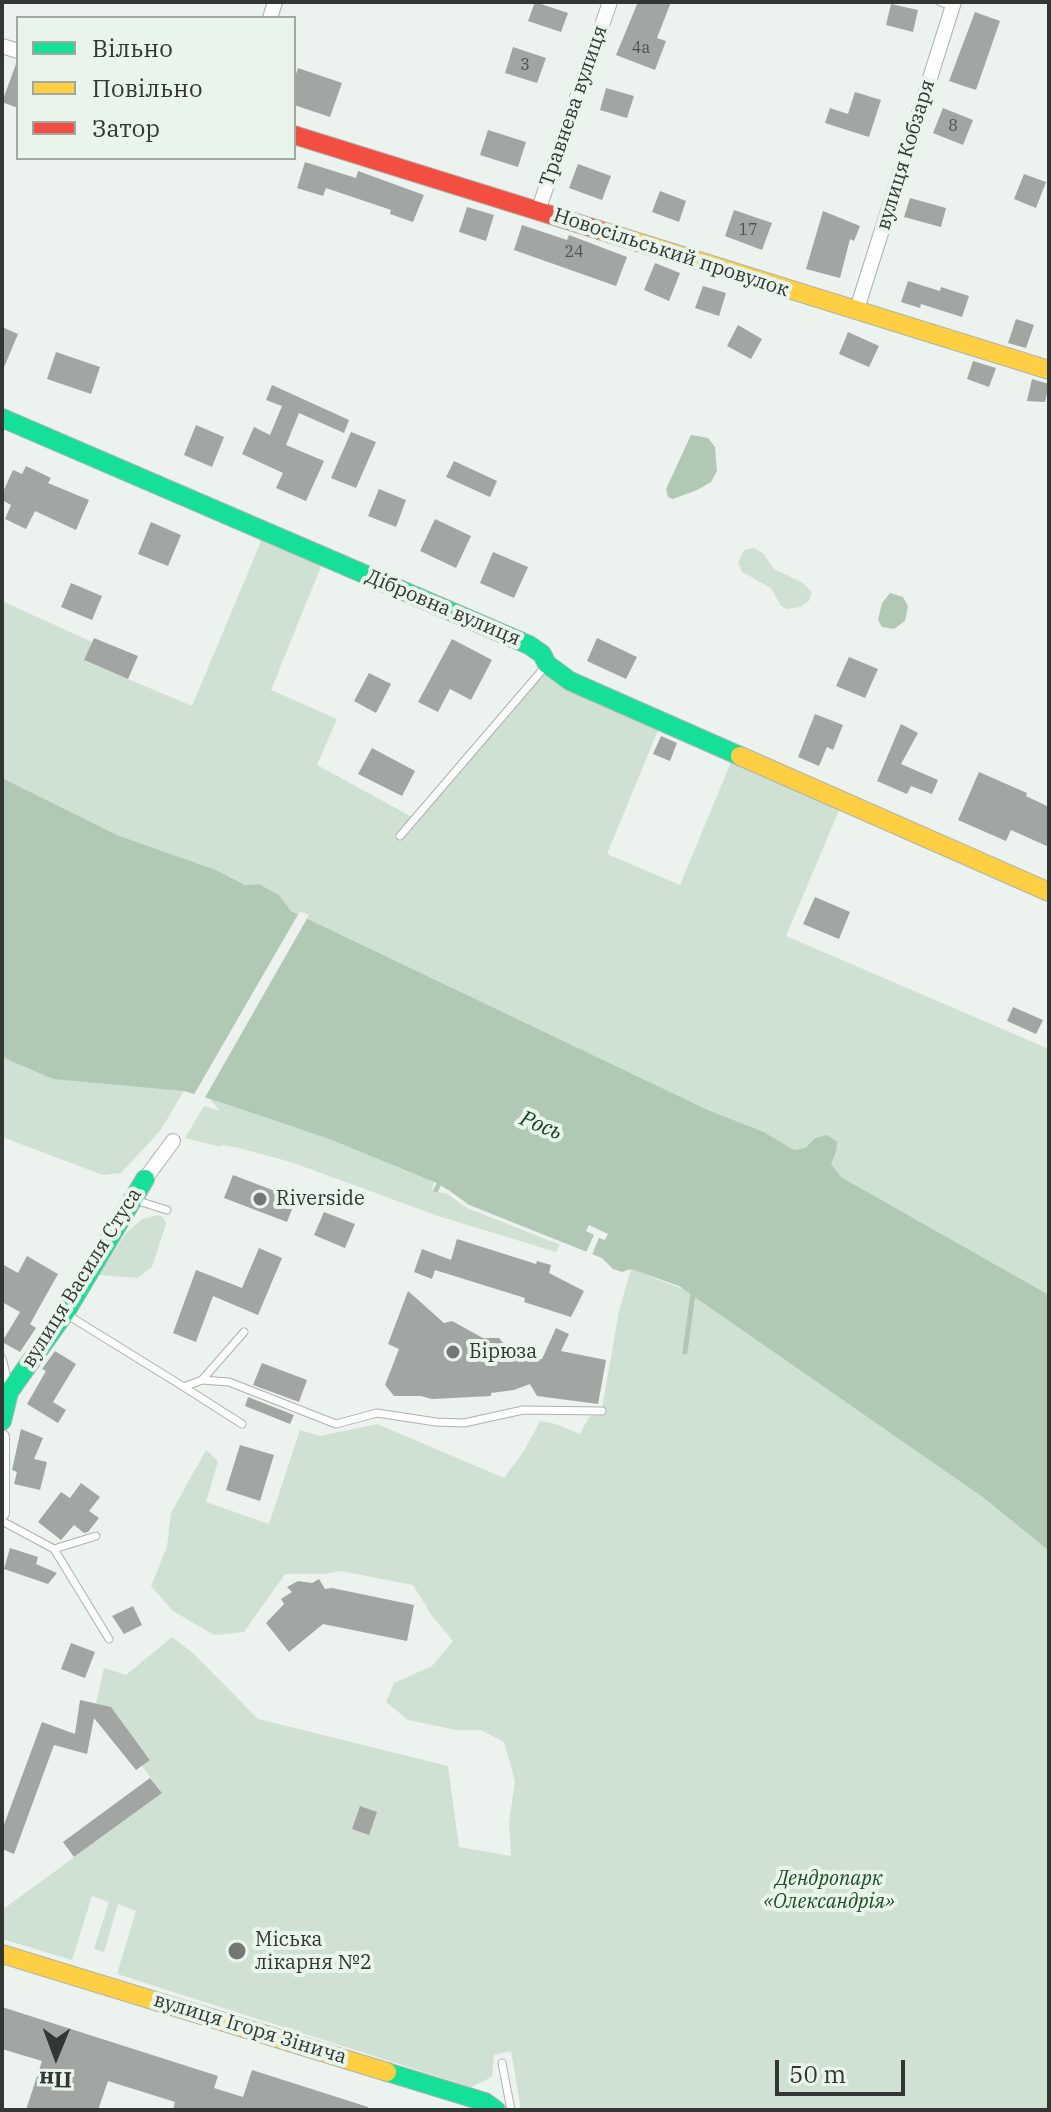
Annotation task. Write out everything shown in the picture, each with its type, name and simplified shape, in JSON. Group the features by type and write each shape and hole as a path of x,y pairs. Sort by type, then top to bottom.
{"street":[{"name":"Травнева вулиця","path":"538,211 610,2"},
{"name":"вулиця Кобзаря","path":"857,309 949,3"},
{"name":"Новосільський провулок","path":"296,136 1049,370"},
{"name":"Дібровна вулиця","path":"2,418 529,645 542,654 547,664 570,681 1049,892"},
{"path":"145,1179 173,1141"},
{"name":"вулиця Василя Стуса","path":"2,1421 9,1392 65,1313 145,1179"},
{"path":"2,1437 2,1513"},
{"name":"вулиця Ігоря Зінича","path":"2,1954 452,2091 485,2102 496,2110"}],"lane":[{"path":"400,836 547,664"},
{"path":"133,1200 167,1210"},
{"path":"65,1313 242,1424"},
{"path":"202,1380 244,1332"},
{"path":"2,1358 9,1392"},
{"path":"184,1387 202,1380 229,1382 336,1424 377,1413 464,1423 523,1410 602,1411"},
{"path":"2,1521 54,1549 109,1639"},
{"path":"54,1549 96,1536"},
{"path":"502,2063 511,2110"}],"green space":[{"path":"262,539 322,564 271,690 337,719 317,765 414,818 547,664 661,723 607,854 680,885 731,762 840,808 786,936 1049,1049 1049,1295 841,1177 830,1164 836,1152 815,1138 805,1148 794,1150 764,1132 708,1110 291,911 279,895 259,884 245,885 216,870 117,835 2,778 2,601 92,642 85,661 192,706"},
{"path":"754,548 764,554 774,569 803,583 812,592 809,601 800,607 787,609 781,606 771,588 742,572 738,563 744,550"},
{"path":"2,1034 184,1091 160,1131 121,1173 103,1175 2,1137"},
{"path":"209,1098 329,1139 434,1182 432,1189 445,1194 447,1189 469,1205 561,1242 556,1252 438,1216 291,1162 185,1138 204,1106 220,1111"},
{"path":"158,1215 163,1217 166,1224 152,1267 138,1278 99,1275 126,1233 142,1219"},
{"name":"Дендропарк «Олександрія»","path":"631,1269 693,1293 984,1498 1049,1551 1049,2110 521,2110 511,2051 494,2055 492,2077 471,2087 117,1974 136,1911 118,1904 104,1952 94,1949 109,1902 92,1896 72,1960 2,1939 2,1910 162,1793 142,1766 150,1759 111,1707 96,1704 104,1668 126,1675 172,1637 193,1653 258,1719 448,1766 459,1847 511,1856 509,1823 515,1781 504,1742 481,1730 456,1730 408,1720 386,1702 394,1683 432,1666 453,1641 432,1616 413,1585 341,1571 285,1574 244,1632 214,1635 173,1611 151,1586 167,1547 171,1513 206,1450 218,1461 206,1502 269,1524 300,1430 320,1436 377,1424 504,1478 524,1451 540,1421 580,1434 589,1417 601,1414 619,1311"}],"water":[{"path":"691,435 708,438 715,447 717,471 711,482 673,499 668,497 666,489"},
{"path":"890,593 903,597 908,606 905,621 894,629 882,627 878,620 882,603"},
{"name":"Рось","path":"2,778 117,835 216,870 245,885 259,884 279,895 291,911 708,1110 764,1132 794,1150 805,1148 815,1138 827,1135 837,1142 831,1164 841,1177 1049,1295 1049,1551 984,1498 679,1286 631,1269 622,1272 613,1269 602,1258 469,1205 439,1184 329,1139 226,1104 184,1091 53,1079 2,1057"}],"pier":[{"path":"300,911 309,915 203,1101 192,1098"},
{"path":"447,1189 469,1205 586,1252 594,1235 586,1231 589,1225 608,1234 605,1240 599,1238 591,1257 467,1208 446,1193"}],"building":[{"path":"535,2 568,13 561,32 528,21"},
{"path":"638,2 671,2 657,38 666,41 655,70 616,55"},
{"path":"891,4 918,10 913,32 886,25"},
{"path":"975,12 1000,21 976,90 949,81"},
{"path":"513,47 546,58 537,83 505,73"},
{"path":"16,64 16,107 2,102"},
{"path":"298,68 342,83 330,117 296,106"},
{"path":"606,88 634,96 627,118 600,110"},
{"path":"855,92 881,100 869,137 825,123 830,108 848,114"},
{"path":"943,108 973,120 963,145 933,133"},
{"path":"488,130 526,142 518,167 480,155"},
{"path":"305,162 356,178 358,171 424,195 413,222 390,214 391,210 326,188 323,196 297,188"},
{"path":"578,164 611,176 602,200 569,188"},
{"path":"1024,174 1046,182 1036,208 1014,199"},
{"path":"660,191 686,201 679,222 652,212"},
{"path":"910,198 946,208 941,227 904,217"},
{"path":"467,207 494,215 486,241 459,232"},
{"path":"734,210 772,223 762,250 725,236"},
{"path":"823,211 860,226 854,241 850,239 840,278 806,269"},
{"path":"522,225 567,240 569,235 627,257 616,286 514,250"},
{"path":"655,263 680,273 669,301 644,290"},
{"path":"908,281 969,296 962,317 921,304 920,308 901,302"},
{"path":"703,286 726,293 719,316 695,308"},
{"path":"1016,319 1034,325 1026,348 1008,343"},
{"path":"738,325 762,339 751,359 727,346"},
{"path":"2,327 18,334 2,372"},
{"path":"848,332 879,346 869,367 839,354"},
{"path":"56,352 100,367 91,394 47,379"},
{"path":"973,361 996,368 989,387 967,379"},
{"path":"1032,379 1049,384 1045,402 1027,401"},
{"path":"272,385 349,420 344,433 299,413 286,445 324,461 306,501 276,488 283,473 242,454 254,427 270,435 282,406 266,400"},
{"path":"196,425 224,437 212,467 184,455"},
{"path":"351,432 376,442 356,488 331,478"},
{"path":"454,461 497,481 490,497 446,477"},
{"path":"26,466 51,478 48,483 89,500 76,530 35,511 26,529 5,519 11,505 2,500 2,494 13,470 22,474"},
{"path":"379,489 406,500 396,527 368,516"},
{"path":"435,519 471,536 456,568 420,551"},
{"path":"151,522 181,535 168,566 138,554"},
{"path":"493,552 528,567 514,598 480,583"},
{"path":"71,583 102,596 92,620 61,607"},
{"path":"94,638 138,656 128,679 84,660"},
{"path":"597,638 637,657 626,679 587,661"},
{"path":"452,639 492,660 471,700 450,689 438,712 418,702"},
{"path":"849,657 878,669 865,698 836,686"},
{"path":"369,673 391,684 376,713 354,701"},
{"path":"815,714 843,725 833,750 827,747 819,766 798,757"},
{"path":"901,724 918,733 901,764 938,780 932,794 911,786 907,794 877,781"},
{"path":"661,736 677,743 670,761 653,754"},
{"path":"372,748 415,771 402,796 358,774"},
{"path":"979,772 1027,793 1026,796 1049,807 1049,847 1011,830 1006,841 958,820"},
{"path":"815,897 850,912 839,939 803,924"},
{"path":"1013,1007 1043,1020 1036,1034 1007,1021"},
{"name":"Riverside","path":"233,1175 296,1199 287,1222 224,1198"},
{"path":"324,1212 355,1224 345,1248 314,1235"},
{"path":"457,1239 536,1264 537,1261 551,1265 549,1273 584,1291 571,1317 524,1302 525,1298 435,1270 432,1279 414,1272 422,1249 451,1260"},
{"path":"259,1248 282,1258 258,1315 213,1296 196,1342 173,1333 196,1270 242,1288"},
{"path":"27,1256 58,1274 30,1324 36,1328 20,1352 2,1342 20,1312 2,1302 2,1264 18,1273"},
{"name":"Бірюза","path":"408,1291 444,1323 452,1321 483,1338 499,1338 516,1359 542,1359 556,1328 569,1334 561,1351 606,1360 598,1404 537,1396 530,1384 491,1393 491,1396 432,1399 394,1396 385,1385 399,1349 388,1344"},
{"path":"55,1351 76,1364 53,1402 66,1410 58,1423 27,1404 46,1371 42,1369"},
{"path":"262,1363 307,1380 299,1402 253,1385"},
{"path":"248,1397 294,1415 290,1424 245,1406"},
{"path":"21,1429 43,1438 34,1459 47,1462 40,1490 14,1484 17,1472 12,1470"},
{"path":"240,1445 274,1455 260,1501 226,1490"},
{"path":"81,1483 100,1497 89,1511 99,1518 88,1532 84,1533 74,1525 61,1540 38,1522 61,1492 70,1498"},
{"path":"10,1548 38,1557 36,1564 57,1573 48,1584 4,1569"},
{"path":"319,1579 325,1589 414,1605 407,1641 323,1624 289,1652 266,1623 284,1604 281,1599 292,1592 287,1587 298,1581 312,1583"},
{"path":"133,1606 142,1625 124,1634 112,1616"},
{"path":"71,1643 95,1652 85,1678 61,1669"},
{"path":"80,1700 111,1707 150,1760 136,1770 94,1718 87,1754 54,1745 14,1854 2,1849 2,1830 42,1722 75,1734"},
{"path":"150,1778 162,1793 74,1857 63,1842"},
{"path":"360,1806 377,1812 369,1835 352,1829"},
{"path":"2,2007 218,2076 214,2088 243,2097 252,2070 368,2107 367,2110 173,2110 175,2102 108,2081 98,2110 26,2110 42,2061 2,2049"}],"waterway":[{"path":"436,1190 439,1184"},
{"path":"685,1352 693,1293"}],"traffic: fast":[{"path":"2,418 529,645 542,654 547,664 570,681 740,756"},
{"path":"2,1421 9,1392 65,1313 145,1179"},
{"path":"387,2072 485,2102 496,2110"}],"traffic: slow":[{"path":"599,230 1049,370"},
{"path":"740,756 1049,892"},
{"path":"2,1954 387,2072"}],"traffic: jam":[{"path":"296,136 599,230"}],"place":[{"name":"Riverside","path":"260,1199"},
{"name":"Бірюза","path":"453,1352"},
{"name":"Міська лікарня №2","path":"237,1951"}]}
